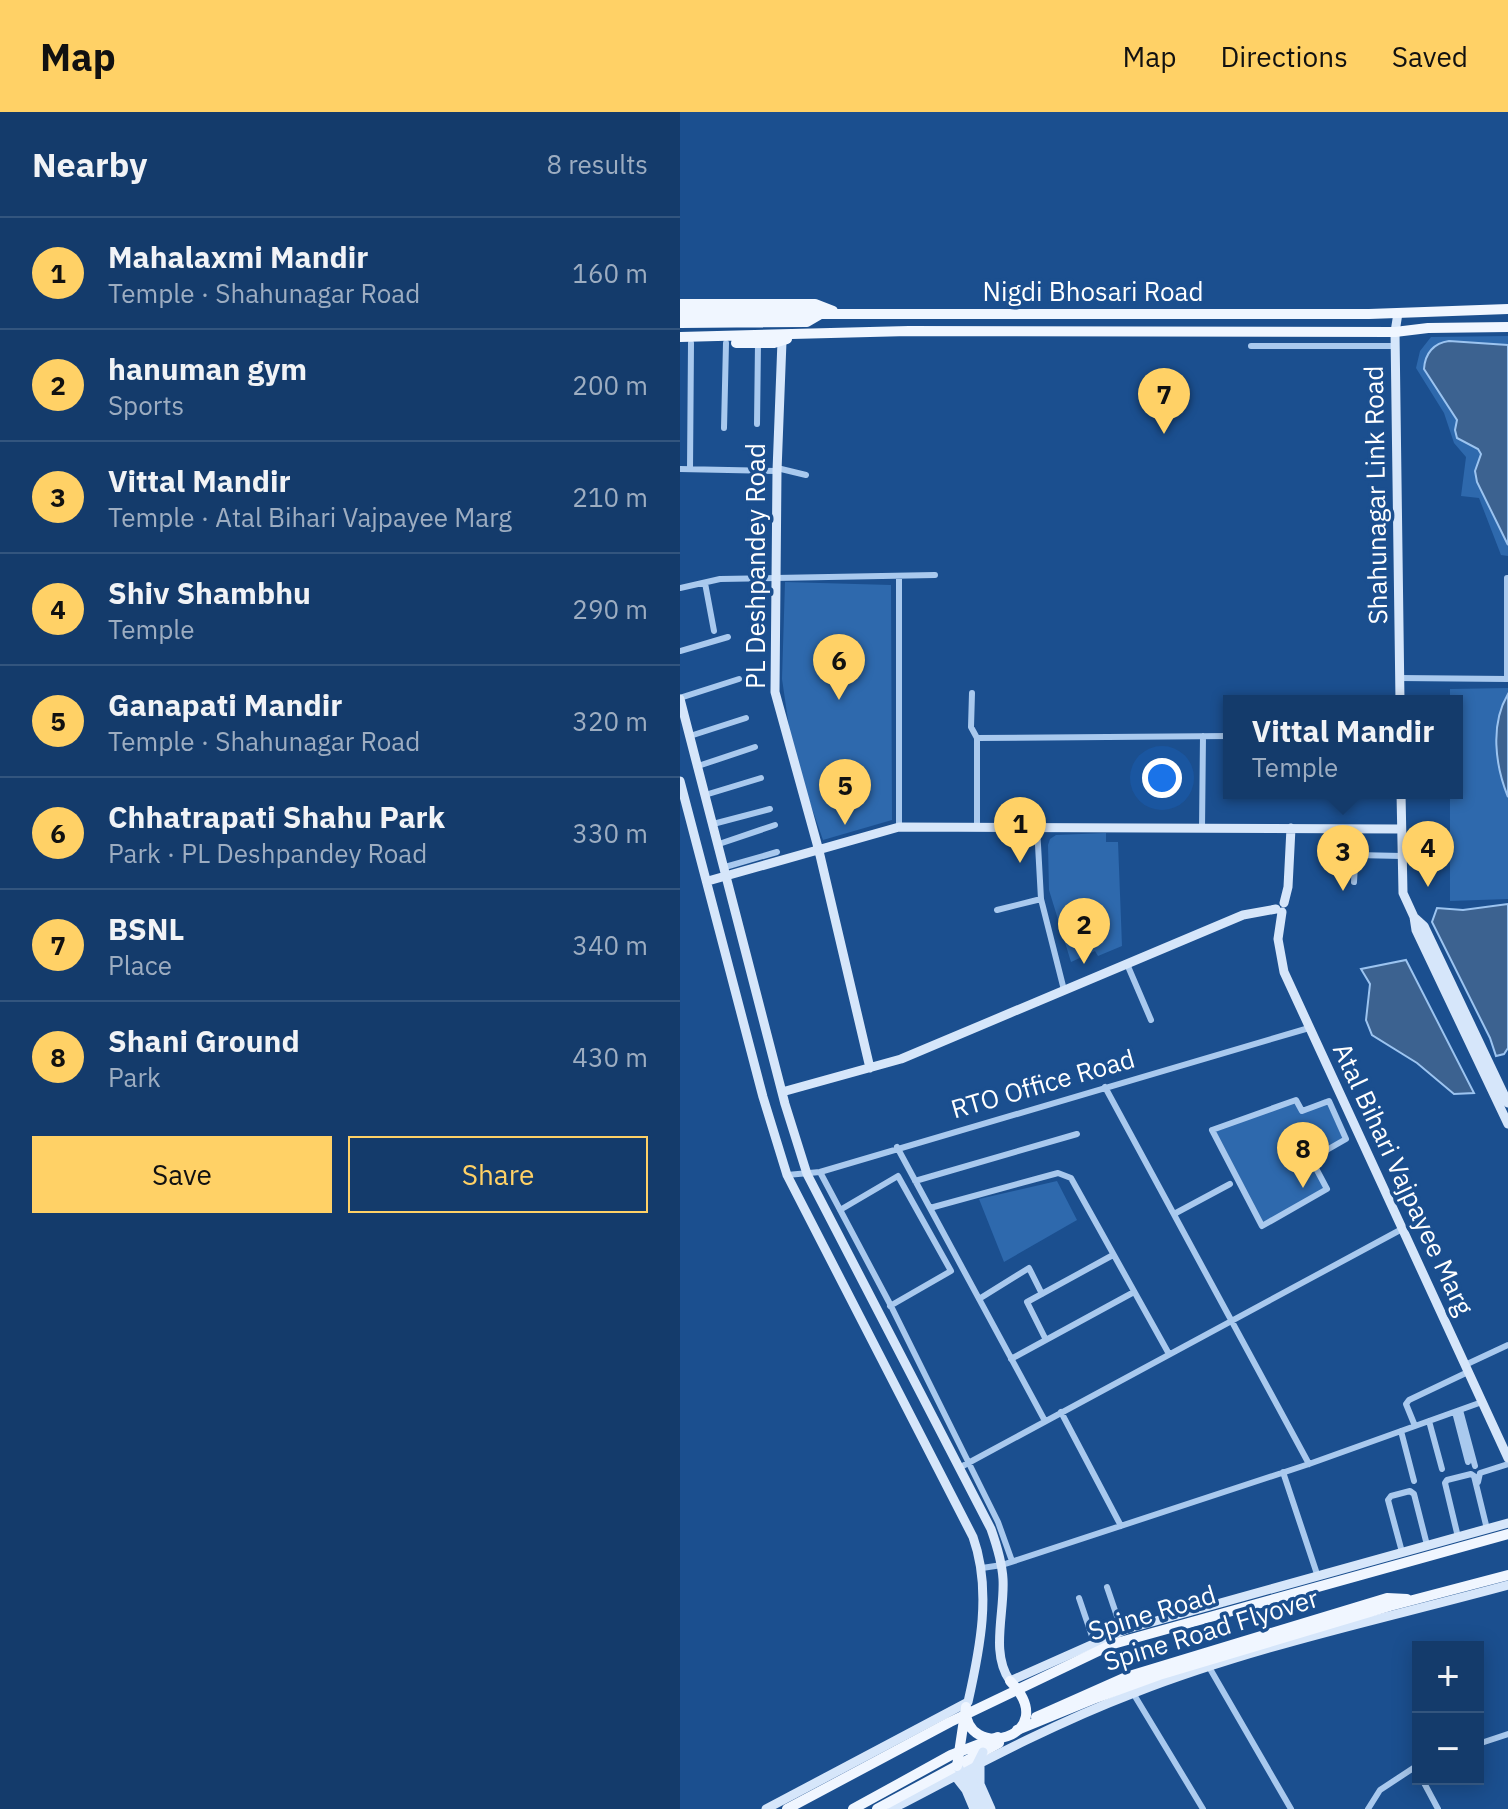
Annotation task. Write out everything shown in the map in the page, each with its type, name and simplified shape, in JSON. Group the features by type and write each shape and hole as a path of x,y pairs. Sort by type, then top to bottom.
{"main road":[{"path":"680,304 815,304 841,314"},
{"name":"Nigdi Bhosari Road","path":"680,323 807,322 821,314 1398,313 1508,309"},
{"path":"680,314 821,314"},
{"name":"Nigdi Bhosari Road","path":"680,337 909,331 1395,332 1428,328 1508,327"},
{"path":"686,343 758,343 782,341 800,334"},
{"name":"Spine Road","path":"787,1809 950,1722 1113,1644 1508,1534"},
{"path":"853,1809 951,1755 1131,1689 1417,1599 1508,1575"},
{"name":"Spine Road Flyover","path":"877,1809 981,1758 1023,1723 1089,1691 1387,1598 1417,1599"},
{"path":"1010,1681 1025,1702 1023,1723"},
{"path":"967,1707 973,1728 981,1736 1008,1738"},
{"path":"956,1771 967,1707"}],"street":[{"name":"Shahunagar Link Road","path":"1398,313 1395,332 1400,695"},
{"path":"1274,346 1275,332"},
{"path":"1324,332 1324,345"},
{"name":"PL Deshpandey Road","path":"782,341 777,470 775,692 819,851 870,1068"},
{"path":"686,343 690,469"},
{"path":"724,428 726,343"},
{"path":"757,424 758,343"},
{"path":"1251,346 1396,346"},
{"path":"680,469 777,470 806,475"},
{"path":"680,588 720,579 935,575"},
{"path":"899,576 899,827"},
{"path":"1399,678 1508,679 1507,578"},
{"path":"705,583 714,631"},
{"path":"680,651 728,637"},
{"path":"739,679 680,698 782,1092 807,1174 963,1466"},
{"path":"972,693 971,727 977,738 977,827"},
{"path":"690,736 746,718"},
{"path":"1202,828 1203,736"},
{"path":"977,738 1223,736"},
{"path":"698,766 755,747"},
{"path":"705,795 761,778"},
{"path":"680,781 763,1097 787,1175 973,1537 982,1568 981,1627 967,1707 766,1809"},
{"path":"1401,799 1403,893 1414,917 1416,930 1508,1124"},
{"path":"713,824 770,809"},
{"path":"719,844 775,825"},
{"path":"726,872 819,851 899,827 1401,829"},
{"path":"1037,827 1041,899 1064,990"},
{"name":"Atal Bihari Vajpayee Marg","path":"1291,828 1288,887 1281,908 1278,939 1284,972 1508,1461"},
{"path":"1354,882 1357,828"},
{"path":"708,881 777,852"},
{"path":"1356,855 1402,856"},
{"path":"997,910 1041,899"},
{"path":"782,1092 901,1059 1243,915 1281,908"},
{"path":"1414,917 1424,926 1508,1103"},
{"path":"1127,964 1151,1020"},
{"name":"RTO Office Road","path":"787,1175 820,1172 1309,1028"},
{"path":"1105,1087 1309,1464"},
{"path":"1296,1100 1302,1111 1329,1101 1346,1139 1311,1159 1327,1189 1262,1226 1212,1130 1296,1100"},
{"path":"915,1181 1077,1134"},
{"path":"897,1147 1045,1421"},
{"path":"820,1172 890,1306 1007,1563 1000,1650 1002,1665 1010,1681"},
{"path":"930,1208 1058,1173 1066,1174 1169,1354"},
{"path":"840,1210 898,1176 951,1271 890,1306"},
{"path":"1174,1214 1230,1184"},
{"path":"963,1466 1402,1229"},
{"path":"1046,1340 1027,1302 1113,1255"},
{"path":"979,1299 1029,1268 1042,1294"},
{"path":"1011,1359 1134,1292"},
{"path":"1415,1426 1406,1404 1409,1400 1508,1345"},
{"path":"982,1568 1007,1563 1309,1464 1482,1402"},
{"path":"1457,1411 1472,1464"},
{"path":"1061,1412 1121,1526"},
{"path":"1429,1421 1442,1469"},
{"path":"1401,1431 1414,1481"},
{"path":"1489,1528 1477,1476 1508,1461"},
{"path":"1283,1472 1317,1574"},
{"path":"1458,1537 1445,1483 1447,1480 1473,1474 1489,1528"},
{"path":"1402,1552 1388,1500 1391,1496 1410,1491 1414,1494 1427,1545"},
{"name":"Spine Road","path":"1010,1681 1122,1631 1508,1523"},
{"path":"982,1809 973,1788 972,1774 981,1758 1131,1689 1508,1585"},
{"path":"1107,1587 1122,1631"},
{"path":"1079,1598 1094,1642"},
{"path":"1209,1667 1291,1809"},
{"path":"1131,1689 1203,1809"},
{"path":"1484,1742 1508,1734"},
{"path":"981,1758 980,1784 991,1809"},
{"path":"956,1771 973,1788"},
{"path":"892,1809 956,1771"},
{"path":"956,1771 974,1809"},
{"path":"1368,1809 1380,1790 1412,1771"},
{"path":"1425,1785 1438,1809"}],"shaded area":[{"path":"1508,336 1508,556 1501,555 1479,498 1461,496 1466,457 1454,443 1444,413 1416,368 1420,351 1431,337"},
{"path":"1449,341 1508,345 1508,545 1477,482 1475,471 1481,454 1478,449 1457,438 1457,420 1424,369 1431,350"},
{"path":"785,582 891,585 892,820 823,840 793,754 782,679"},
{"path":"1508,688 1508,899 1450,901 1450,799 1463,799 1463,695 1450,695 1450,689"},
{"path":"1508,694 1508,797 1496,745 1499,718"},
{"path":"1106,833 1106,842 1118,842 1122,946 1098,956 1095,951 1071,962 1049,890 1048,845 1056,835"},
{"path":"1508,904 1508,1048 1504,1054 1496,1056 1432,922 1437,908 1463,910"},
{"path":"1406,960 1474,1093 1454,1094 1417,1063 1372,1035 1366,1020 1370,984 1361,969"},
{"path":"1325,1099 1343,1139 1310,1156 1327,1189 1262,1226 1212,1130 1296,1100 1302,1110"},
{"path":"1057,1181 1077,1220 1004,1262 979,1199"}],"place":[{"name":"BSNL","path":"1164,434"},
{"name":"Chhatrapati Shahu Park","path":"839,700"},
{"name":"Ganapati Mandir","path":"845,825"},
{"name":"Mahalaxmi Mandir","path":"1020,863"},
{"name":"Shiv Shambhu","path":"1428,887"},
{"name":"Vittal Mandir","path":"1343,891"},
{"name":"hanuman gym","path":"1084,964"},
{"name":"Shani Ground","path":"1303,1188"}]}
